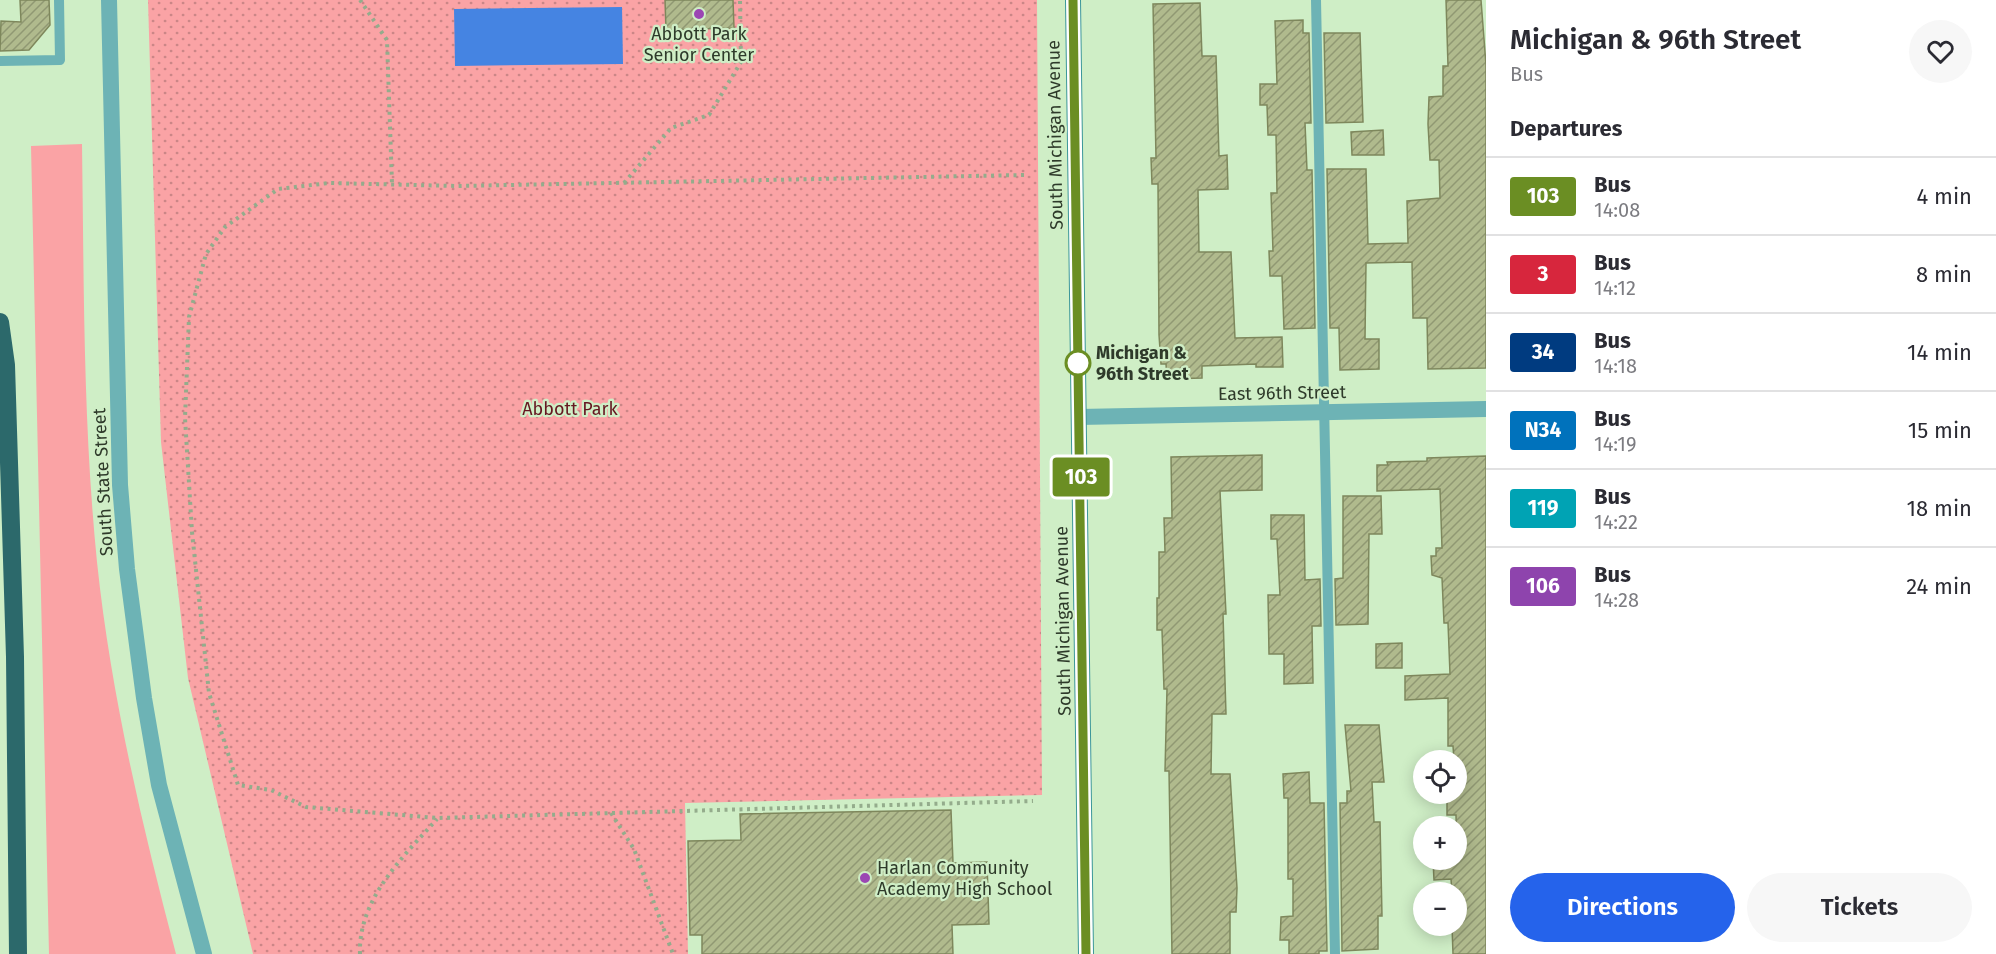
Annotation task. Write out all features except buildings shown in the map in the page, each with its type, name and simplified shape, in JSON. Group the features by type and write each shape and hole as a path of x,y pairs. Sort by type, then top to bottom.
{"highway":[{"path":"0,322 6,365 15,646 18,954"}],"main road":[{"name":"South Michigan Avenue","path":"1072,0 1080,417 1086,954"}],"street":[{"name":"South State Street","path":"109,0 120,485 127,569 144,698 159,785 204,954"},
{"name":"East 96th Street","path":"1080,417 1486,409"}],"lane":[{"path":"0,61 60,60 59,0"},
{"path":"1317,0 1335,954"}],"path":[{"path":"360,0 387,40 392,184"},
{"path":"624,183 671,128 709,115 741,62 740,0"},
{"path":"1024,175 458,186 329,183 278,189 225,227 206,255 189,328 185,418 192,532 209,693 238,785 271,790 306,807 438,818 1033,801"},
{"path":"610,813 634,849 673,954"},
{"path":"360,954 360,938 382,882 438,818"}],"green space":[{"name":"Abbott Park","path":"148,0 1037,0 1042,795 685,803 688,954 253,954 188,678 161,442"},
{"path":"82,144 87,406 97,562 110,661 129,760 176,954 49,954 31,146"}],"water":[{"path":"622,7 623,64 455,66 454,9"}],"bus line":[{"name":"103","path":"1073,0 1086,954"}],"place":[{"name":"Abbott Park Senior Center","path":"699,14"},
{"name":"Michigan & 96th Street","path":"1078,363"},
{"name":"Harlan Community Academy High School","path":"865,878"}]}
